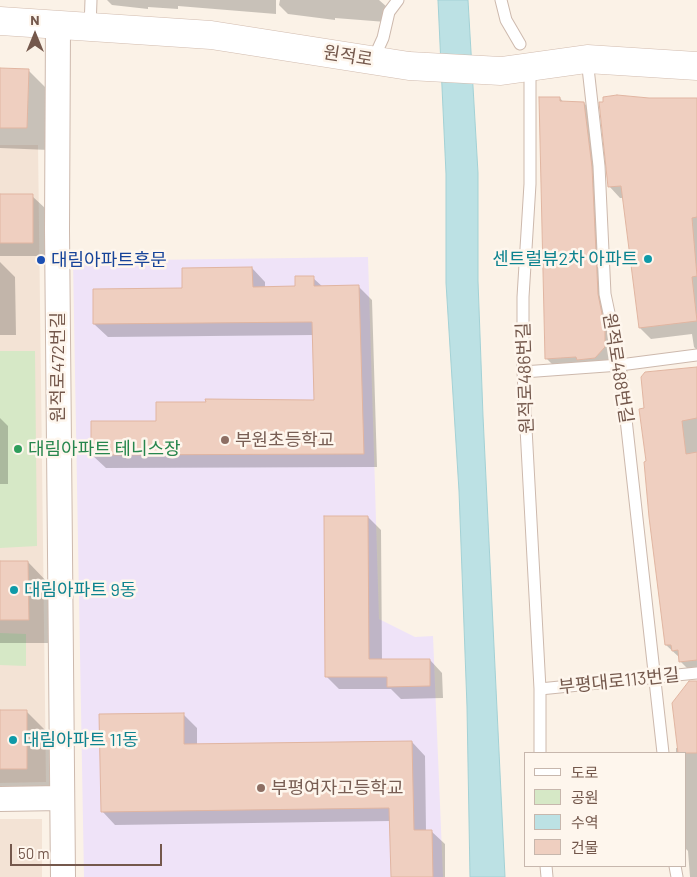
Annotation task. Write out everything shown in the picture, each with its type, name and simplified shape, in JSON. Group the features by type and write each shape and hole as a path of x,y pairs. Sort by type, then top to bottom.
{"main road":[{"name":"원적로","path":"0,22 212,35 409,66 501,71 525,55 697,66"}],"street":[{"name":"원적로472번길","path":"58,26 57,237 62,877"},
{"path":"0,799 61,798"}],"lane":[{"path":"90,28 92,0"},
{"path":"374,60 383,38 390,12 398,0"},
{"path":"501,0 506,20 525,55"},
{"name":"원적로486번길","path":"525,55 530,184 523,297 523,372 540,689 540,752"},
{"name":"원적로488번길","path":"588,59 599,166 605,294 620,365 663,752"},
{"path":"523,372 620,365 697,355"},
{"name":"부평대로113번길","path":"540,689 697,673"}],"shaded area":[{"path":"0,145 38,145 46,782 0,783"},
{"name":"부원초등학교","path":"368,257 379,619 415,637 433,636 443,877 84,877 73,261"},
{"path":"0,819 42,819 42,877 0,877"}],"green space":[{"name":"대림아파트 테니스장","path":"0,351 35,351 37,546 0,548"},
{"path":"0,633 26,634 26,666 0,665"}],"water":[{"path":"438,0 468,0 478,173 478,281 483,416 505,877 470,877 467,707 459,491 446,283 446,174"}],"building":[{"path":"0,68 29,69 27,128 0,128"},
{"path":"617,95 649,98 697,98 697,217 692,218 697,276 692,277 697,321 639,328 621,186 608,187 599,102 603,102 603,97"},
{"path":"539,97 560,97 560,101 584,102 592,167 598,294 605,329 605,347 595,358 577,360 576,357 545,359"},
{"path":"0,194 33,194 33,243 0,243"},
{"path":"252,267 253,287 295,286 295,276 314,276 314,286 359,285 364,454 91,455 91,421 156,421 156,402 206,402 205,399 314,400 312,322 93,324 93,289 182,288 182,268"},
{"path":"697,367 697,418 682,421 686,454 697,452 697,660 679,662 678,650 672,651 671,645 665,645 649,517 644,462 646,461 639,409 644,408 641,377 645,372"},
{"path":"324,516 368,516 369,659 430,659 430,686 387,687 387,677 325,677"},
{"name":"대림아파트 9동","path":"0,561 28,561 29,620 0,620"},
{"path":"689,681 697,681 697,753 678,752 672,703"},
{"name":"대림아파트 11동","path":"0,710 27,710 27,769 0,769"},
{"path":"184,713 184,744 412,741 414,830 432,830 433,877 391,877 389,808 101,812 99,714"}],"place":[{"name":"센트럴뷰2차 아파트","path":"648,259"},
{"name":"대림아파트후문","path":"41,260"},
{"name":"부원초등학교","path":"225,440"},
{"name":"대림아파트 테니스장","path":"18,449"},
{"name":"대림아파트 9동","path":"14,590"},
{"name":"대림아파트 11동","path":"13,740"},
{"name":"부평여자고등학교","path":"261,788"}]}
